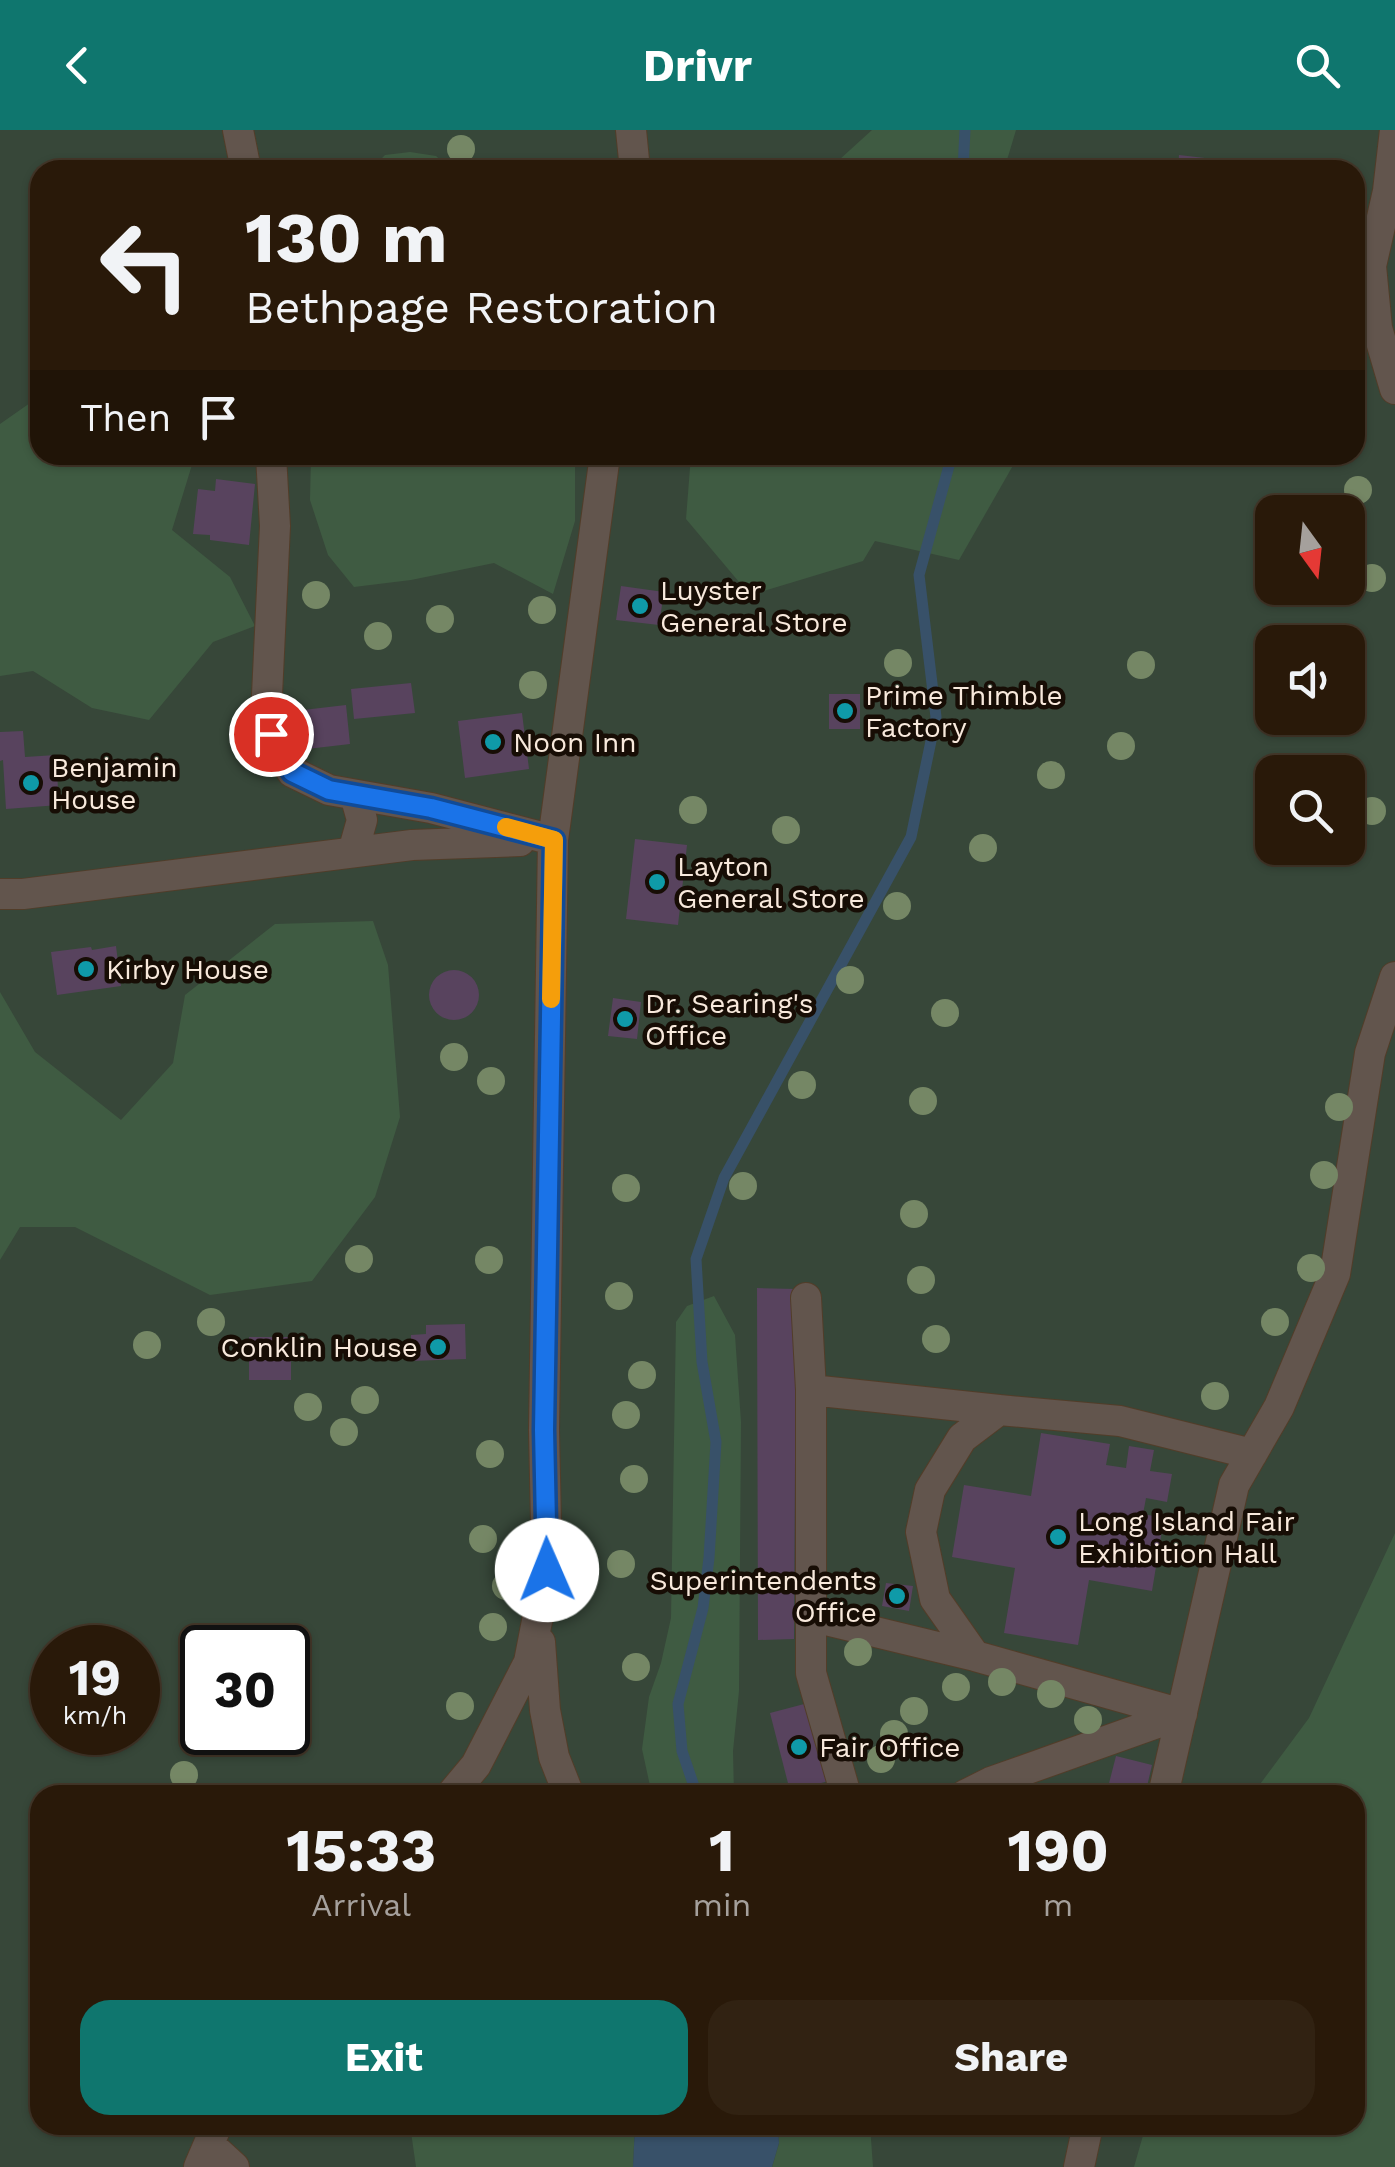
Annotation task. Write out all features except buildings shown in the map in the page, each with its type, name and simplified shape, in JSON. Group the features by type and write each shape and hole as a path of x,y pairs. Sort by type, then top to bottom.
{"street":[{"path":"238,130 244,160"},
{"path":"631,130 633,160"},
{"path":"1395,130 1388,191 1371,266 1377,328 1395,389"},
{"path":"272,465 275,526 267,695 271,734 292,772 329,790 431,808 554,840"},
{"path":"459,1785 476,1765 529,1662 547,1570 544,1430 554,840 604,465"},
{"path":"353,852 362,820 355,794"},
{"path":"0,894 412,845 554,840"},
{"path":"1165,1785 1234,1485 1279,1408 1336,1274 1370,1054 1395,977"},
{"path":"806,1298 811,1673 843,1785"},
{"path":"810,1390 1120,1421 1252,1454"},
{"path":"976,1656 935,1598 921,1532 930,1490 962,1438 998,1410"},
{"path":"538,1616 544,1710 554,1757 565,1785"},
{"path":"810,1616 976,1656 1182,1714"},
{"path":"985,1785 1182,1714"},
{"path":"1079,2167 1086,2135"},
{"path":"208,2145 234,2167"}],"green space":[{"path":"0,130 1395,130 1395,2026 1365,2124 1365,1785 30,1785 30,2135 1362,2135 1352,2167 0,2167"},
{"path":"872,130 1016,130 1007,160 839,160"},
{"path":"410,152 441,160 380,160 385,155"},
{"path":"30,403 30,465 192,465 172,530 230,577 255,626 213,642 149,720 92,708 33,671 0,676 0,424"},
{"path":"311,465 575,465 575,521 553,594 494,563 354,587 328,555 310,500"},
{"path":"690,465 1013,465 959,560 875,541 863,561 750,595 686,519"},
{"path":"373,921 388,965 400,1117 375,1197 312,1281 210,1295 75,1227 20,1227 0,1260 0,992 35,1052 121,1120 173,1063 185,995 275,924"},
{"path":"714,1296 735,1335 741,1422 739,1691 734,1785 650,1785 642,1749 649,1697 671,1618 676,1322 687,1306"},
{"path":"1395,1533 1395,2167 1134,2167 1143,2135 1365,2135 1365,1785 1259,1785 1309,1718"},
{"path":"411,2135 635,2135 633,2167 416,2167"},
{"path":"779,2135 871,2135 873,2167 772,2167"}],"water":[{"path":"635,2135 779,2135 772,2167 633,2167"}],"waterway":[{"path":"964,160 965,130"},
{"path":"694,1785 682,1751 678,1704 703,1608 716,1442 702,1362 696,1259 724,1178 911,837 936,717 919,575 949,465"}],"slow traffic":[{"path":"506,827 554,840 551,999"}],"place":[{"name":"Luyster General Store","path":"640,606"},
{"name":"Prime Thimble Factory","path":"845,711"},
{"name":"Noon Inn","path":"493,742"},
{"name":"Benjamin House","path":"31,783"},
{"name":"Layton General Store","path":"657,882"},
{"name":"Kirby House","path":"86,969"},
{"name":"Dr. Searing's Office","path":"625,1019"},
{"name":"Conklin House","path":"438,1347"},
{"name":"Long Island Fair Exhibition Hall","path":"1058,1537"},
{"name":"Superintendents Office","path":"897,1596"},
{"name":"Fair Office","path":"799,1747"}],"route":[{"path":"271,734 292,772 329,790 431,808 554,840 544,1430 547,1570"}]}
